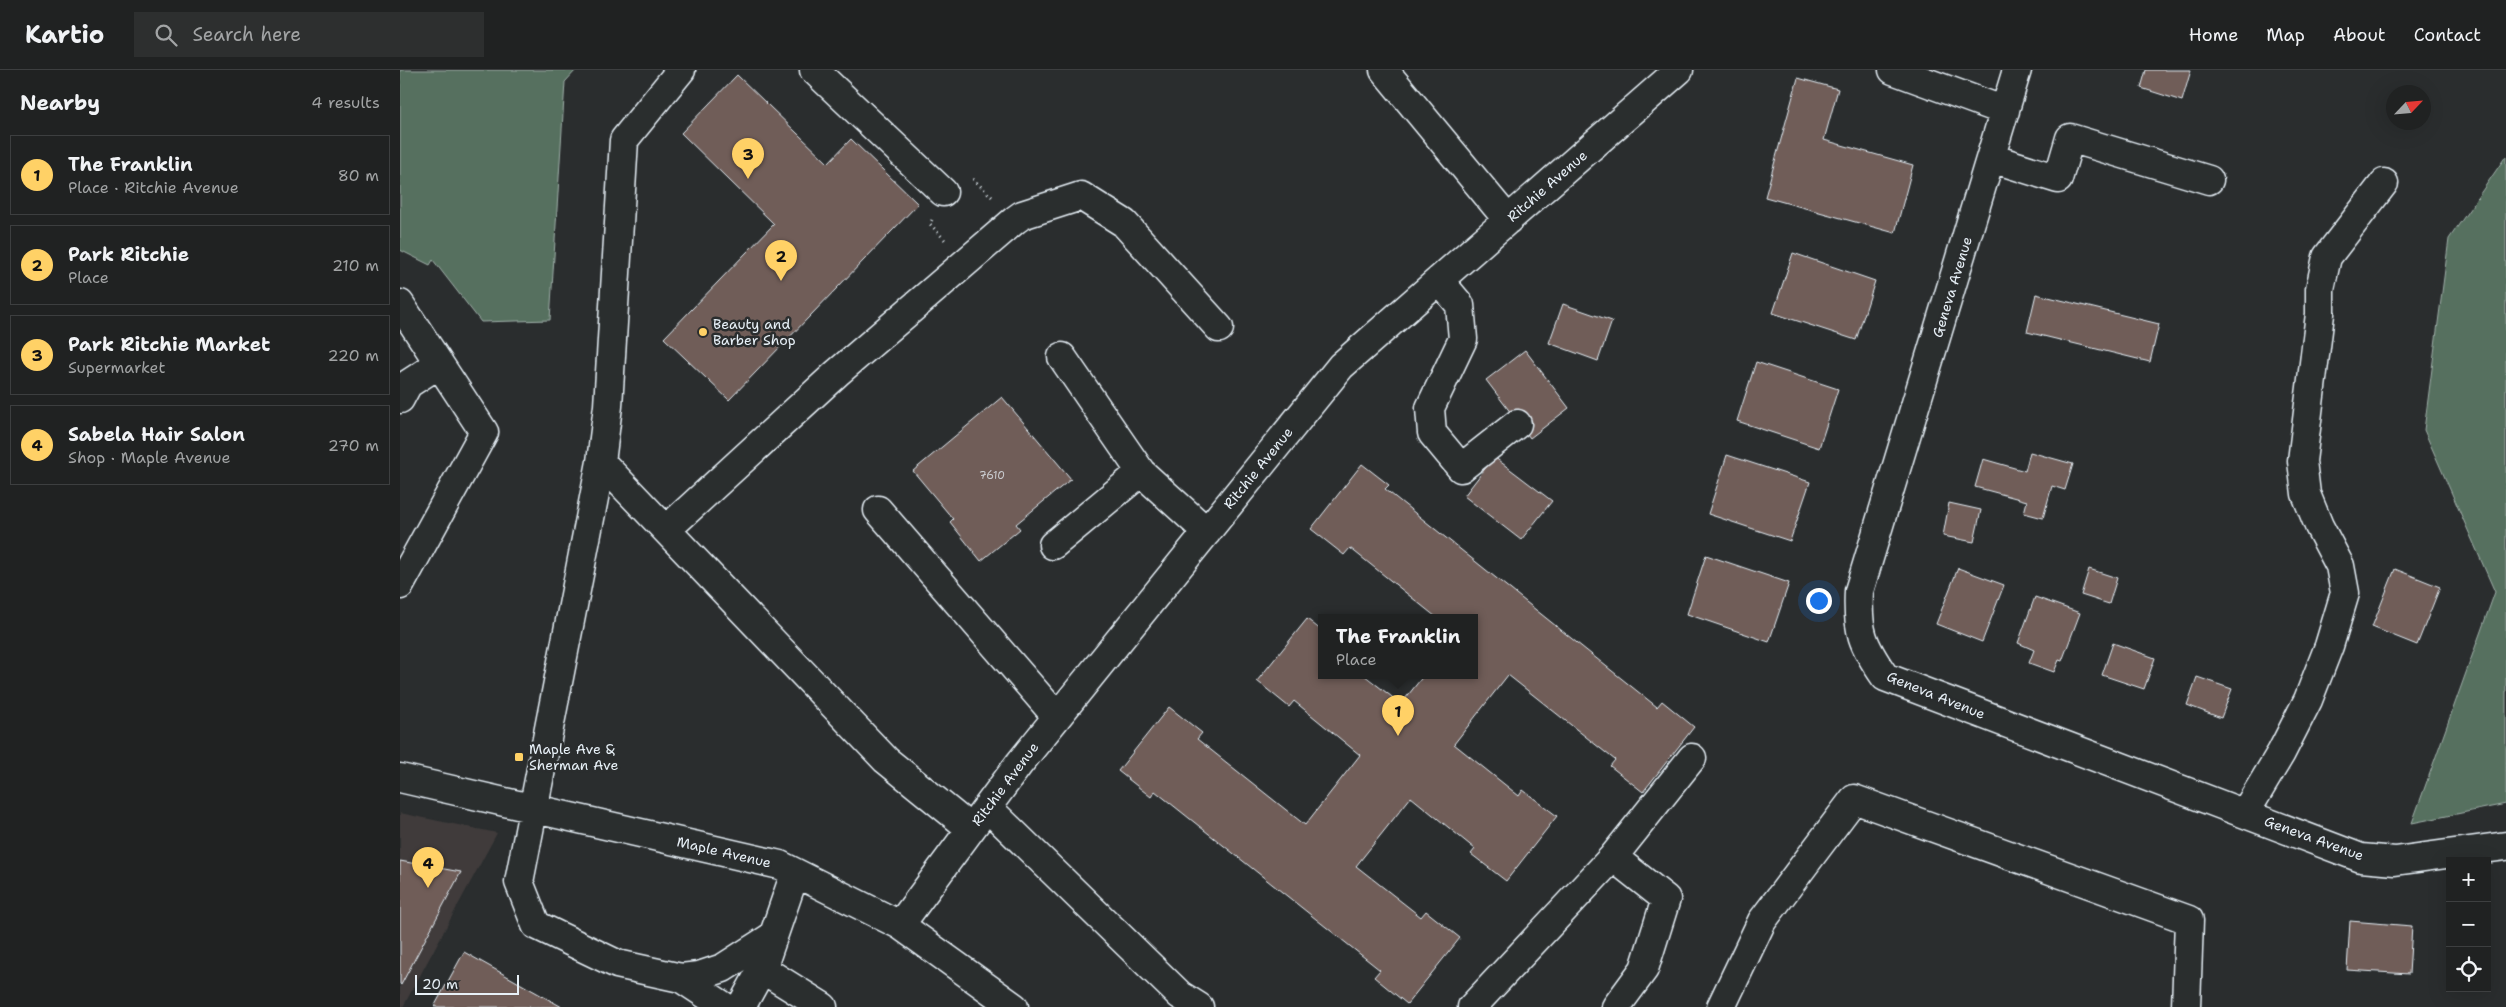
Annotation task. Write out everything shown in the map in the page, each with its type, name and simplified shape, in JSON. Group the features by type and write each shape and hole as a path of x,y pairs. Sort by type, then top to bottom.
{"street":[{"path":"681,70 624,140 608,406 601,462 519,882 536,925 617,964 681,978 699,976 723,968 773,936"},
{"path":"814,70 943,192"},
{"path":"1384,70 1508,220"},
{"path":"1893,70 2005,111"},
{"name":"Geneva Avenue","path":"2017,70 1859,591 1858,622 1867,652 1885,678 2361,858 2395,861 2506,846"},
{"name":"Ritchie Avenue","path":"900,925 970,829 1057,717 1341,366 1508,220 1671,73"},
{"path":"1991,158 2058,179 2070,138 2209,180"},
{"path":"2245,813 2281,753 2308,700 2329,646 2345,593 2340,566 2319,526 2306,494 2302,461 2320,314 2320,289 2327,257 2384,184"},
{"path":"666,530 837,373 1022,215 1081,196 1124,223 1219,328"},
{"path":"1439,280 1460,305 1463,339 1430,408 1432,433 1461,468 1517,424"},
{"path":"400,304 484,432 400,585"},
{"path":"1062,357 1141,472 1207,532"},
{"path":"400,398 408,384 439,364"},
{"path":"601,462 886,760 970,829"},
{"path":"1053,545 1141,472"},
{"path":"878,510 1057,717"},
{"path":"1472,1007 1613,857 1692,758"},
{"name":"Maple Avenue","path":"400,778 780,865 900,925 1014,1007"},
{"path":"1721,1007 1762,921 1854,799 2189,920 2186,1007"},
{"path":"987,807 1180,995 1200,1007"},
{"path":"1613,857 1666,898 1644,969 1616,1007"},
{"path":"741,1007 762,969 795,873"},
{"path":"762,969 823,1007"},
{"path":"681,978 725,1007"}],"shaded area":[{"path":"400,813 497,833 403,1007 400,1007"}],"green space":[{"path":"400,70 576,70 565,82 550,320 481,322 433,260 430,265 400,250"},
{"path":"2506,156 2506,804 2412,823 2495,592 2424,430 2449,239"}],"building":[{"path":"2146,70 2191,70 2182,101 2141,88"},
{"path":"737,75 828,163 851,139 918,204 729,400 664,338 774,224 681,133"},
{"path":"1798,78 1838,89 1824,140 1913,165 1895,233 1765,197"},
{"path":"1793,253 1875,281 1856,340 1773,313"},
{"path":"2036,294 2159,324 2150,362 2027,332"},
{"path":"1563,304 1612,321 1598,361 1549,343"},
{"path":"1525,350 1569,408 1530,438 1486,380"},
{"path":"1756,362 1838,389 1819,448 1737,421"},
{"path":"1002,397 1071,479 1016,524 1020,529 981,561 950,522 953,519 913,471"},
{"path":"2030,452 2073,464 2065,490 2052,486 2043,518 2024,513 2027,501 1975,487 1983,459 2025,471"},
{"path":"1727,455 1810,482 1790,541 1708,514"},
{"path":"1494,457 1552,501 1521,540 1464,496"},
{"path":"1362,464 1389,485 1385,489 1657,707 1662,701 1694,727 1643,792 1610,766 1615,760 1508,675 1454,744 1519,796 1523,790 1557,816 1506,881 1471,854 1475,849 1411,797 1356,866 1421,917 1426,911 1460,938 1407,1004 1374,977 1380,970 1155,791 1151,797 1118,771 1169,707 1202,733 1197,739 1305,825 1360,755 1294,701 1289,707 1257,681 1307,619 1318,628 1318,679 1369,679 1401,704 1421,679 1478,679 1478,614 1432,614 1350,548 1344,555 1311,529"},
{"path":"1949,503 1981,510 1974,542 1943,536"},
{"path":"1706,555 1789,583 1769,642 1687,614"},
{"path":"1958,568 2004,585 1982,642 1936,624"},
{"path":"2089,569 2117,578 2109,604 2081,595"},
{"path":"2395,569 2440,587 2417,645 2372,627"},
{"path":"2035,597 2080,613 2062,661 2059,660 2054,672 2029,663 2034,650 2018,643"},
{"path":"2113,643 2155,658 2144,689 2102,675"},
{"path":"2197,677 2232,689 2221,718 2187,705"},
{"path":"400,861 461,872 401,985 400,984"},
{"path":"2350,921 2412,926 2409,974 2347,970"},
{"path":"464,952 562,1007 434,1007"}],"place":[{"name":"Park Ritchie Market","path":"748,179"},
{"name":"Park Ritchie","path":"781,281"},
{"name":"Beauty and Barber Shop","path":"703,332"},
{"name":"The Franklin","path":"1398,736"},
{"name":"Maple Ave & Sherman Ave","path":"519,757"},
{"name":"Sabela Hair Salon","path":"428,888"}]}
